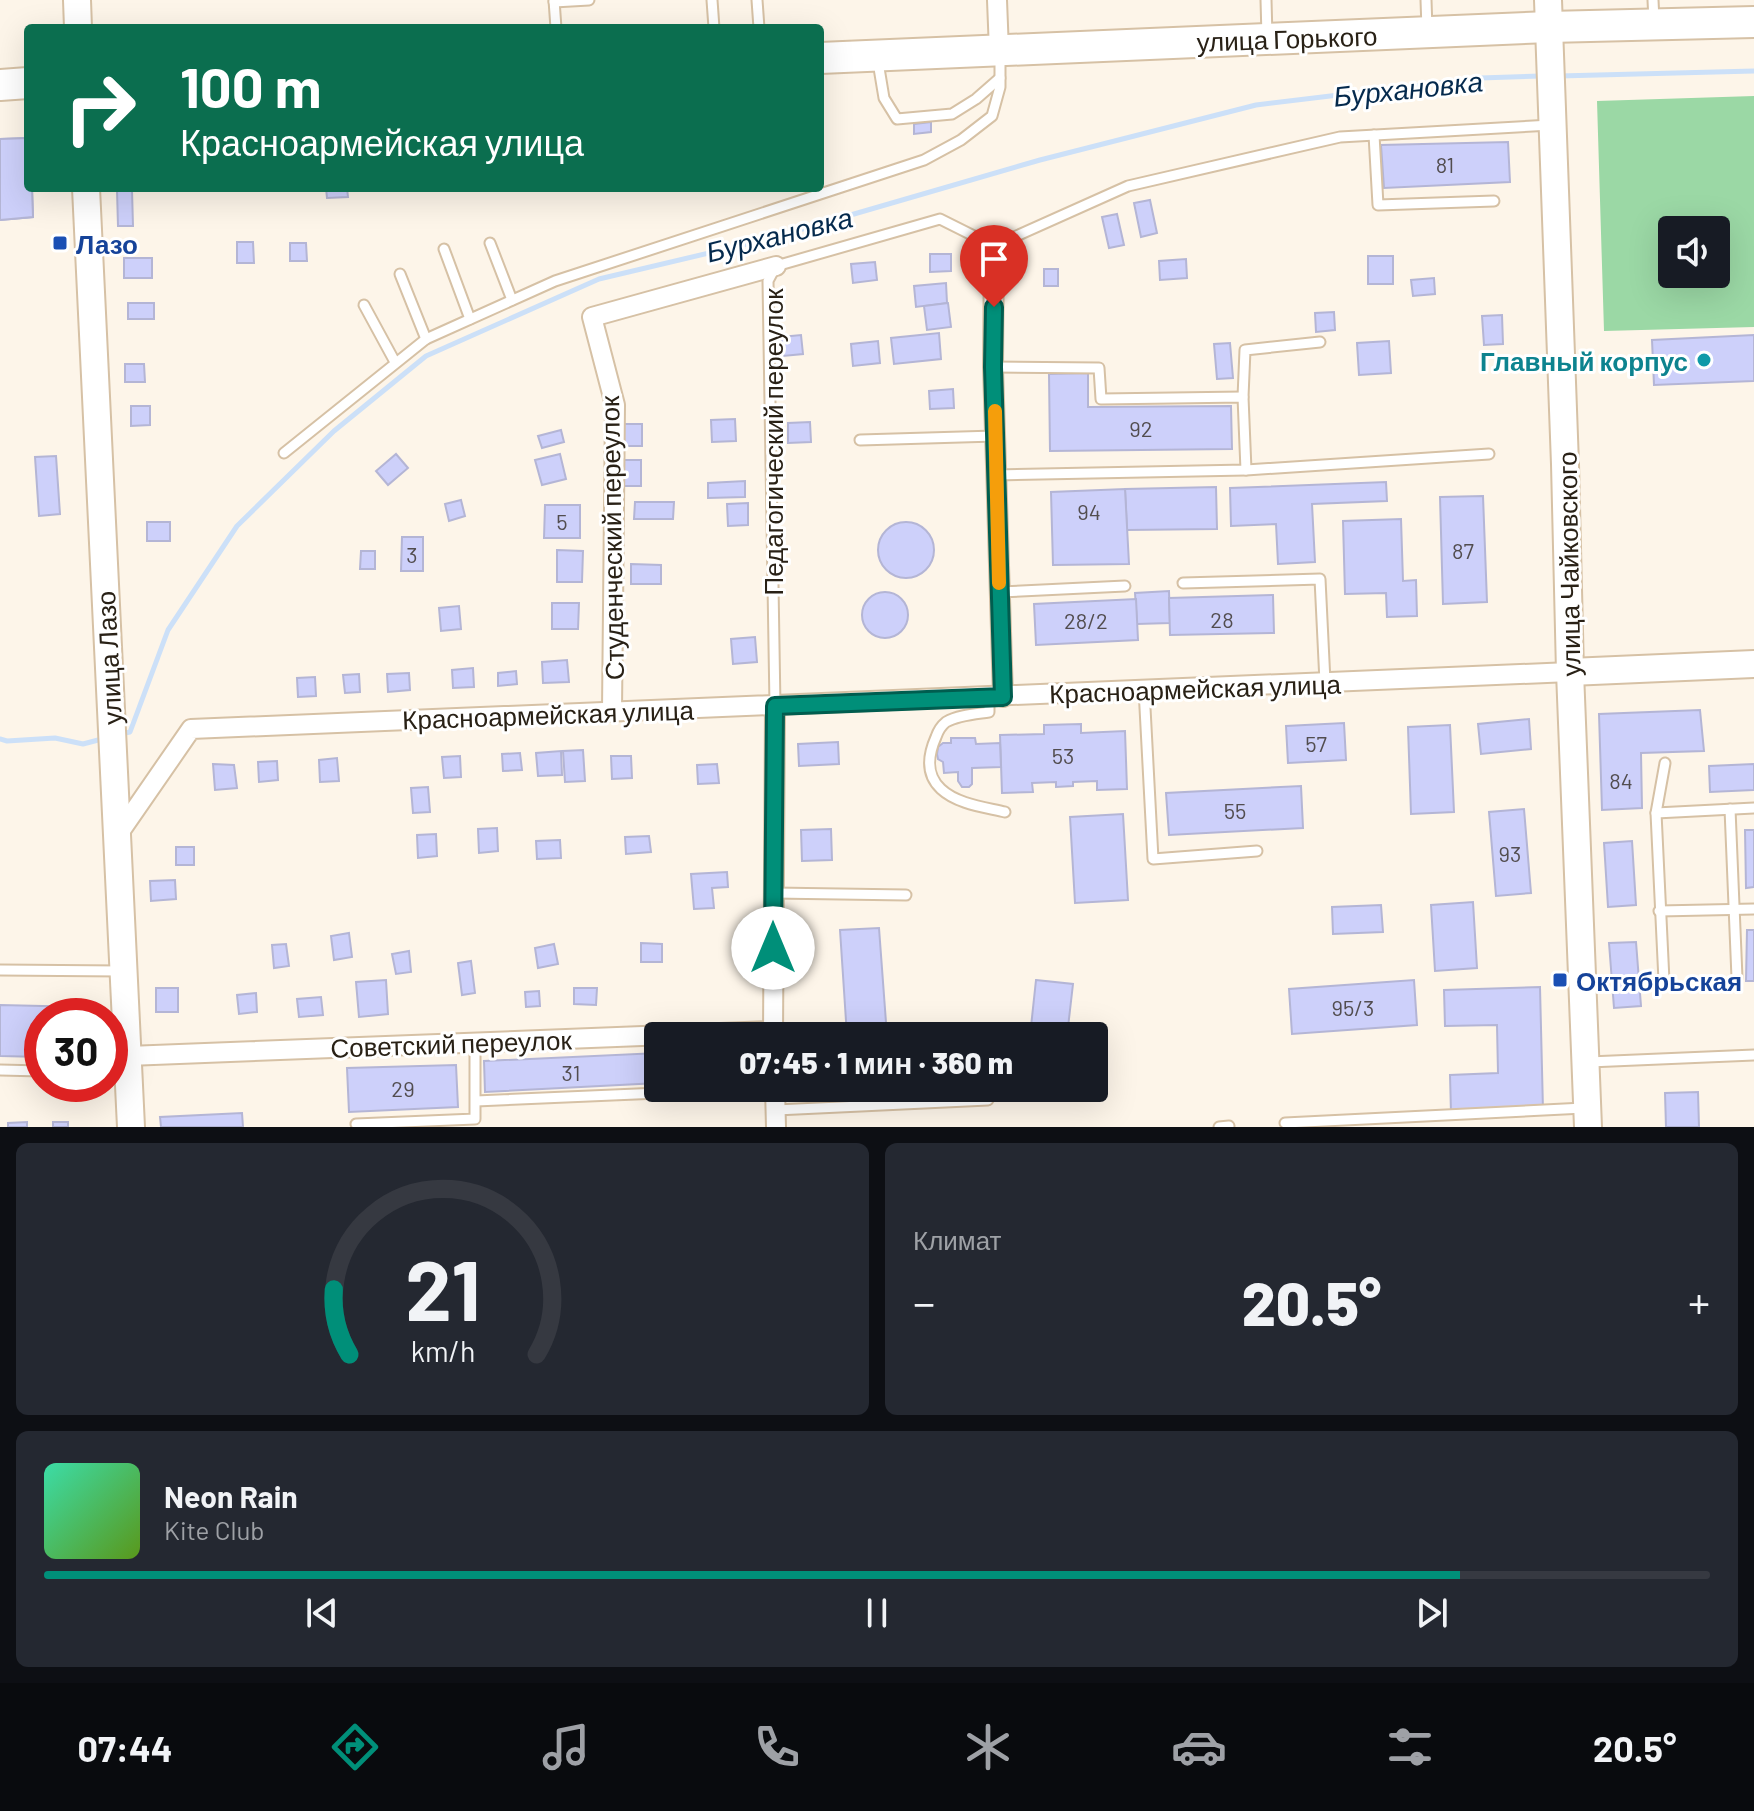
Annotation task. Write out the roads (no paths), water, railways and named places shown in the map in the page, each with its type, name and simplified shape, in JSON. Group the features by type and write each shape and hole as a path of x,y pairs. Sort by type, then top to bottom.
{"main road":[{"path":"77,0 78,24"},
{"name":"улица Горького","path":"824,58 876,56 1000,64 1267,39 1427,32 1548,13 1653,12 1754,22"},
{"name":"улица Чайковского","path":"1548,13 1588,1117"},
{"path":"0,85 24,83"},
{"name":"улица Лазо","path":"86,192 124,998"},
{"name":"Красноармейская улица","path":"1570,672 1754,664"},
{"name":"улица Лазо","path":"128,1097 131,1127"}],"street":[{"path":"997,0 1000,64"},
{"path":"994,246 993,367 1000,592 996,697"},
{"name":"Студенческий переулок","path":"612,711 615,405 592,317 776,266"},
{"name":"Красноармейская улица","path":"117,836 191,729 1570,672"},
{"path":"773,1022 775,706"},
{"name":"Советский переулок","path":"128,1067 475,1042 644,1037"}],"lane":[{"path":"556,24 554,1 589,0"},
{"path":"712,0 714,24"},
{"path":"757,0 759,24"},
{"path":"1266,0 1267,39"},
{"path":"1426,0 1427,32"},
{"path":"876,56 884,98 897,119 952,114 976,99 1000,64"},
{"path":"284,453 426,339 555,281 924,160 961,140 992,116 1000,87 1000,64"},
{"path":"994,246 1128,186 1340,137 1552,124"},
{"path":"1374,135 1378,205 1494,201"},
{"name":"Педагогический переулок","path":"775,706 768,281 776,266 940,219 994,246"},
{"path":"490,243 512,300"},
{"path":"444,249 470,319"},
{"path":"400,274 426,339"},
{"path":"364,305 395,362"},
{"path":"1246,470 1245,350 1320,342"},
{"path":"993,367 1099,368 1101,399 1243,397"},
{"path":"860,440 995,436"},
{"path":"996,475 1246,470 1489,454"},
{"path":"1183,583 1320,579 1325,682"},
{"path":"1000,592 1125,586"},
{"path":"1144,689 1153,859 1257,851"},
{"path":"996,697 989,712 957,717 944,724 929,752 929,768 935,782 949,795 1005,812"},
{"path":"1664,981 1656,813 1665,763"},
{"path":"1656,813 1754,808"},
{"path":"1730,809 1737,978"},
{"path":"774,893 906,895"},
{"path":"1659,911 1754,909"},
{"path":"0,970 124,971"},
{"path":"356,1124 475,1119 475,1042"},
{"path":"1585,1062 1754,1055"},
{"path":"0,1070 24,1071"},
{"path":"476,1101 644,1094"},
{"path":"775,1119 966,1102"},
{"path":"1285,1123 1588,1117"},
{"path":"1219,1127 1229,1126"}],"waterway":[{"name":"Бурхановка","path":"1559,76 1754,71"},
{"name":"Бурхановка","path":"120,734 130,732 168,630 237,526 334,431 426,356 599,279 768,239 1040,160 1256,105 1480,78 1541,76"},
{"name":"Бурхановка","path":"0,739 55,738 83,744 102,739"}],"place":[{"name":"Лазо","path":"60,243"},
{"name":"Главный корпус","path":"1704,360"},
{"name":"Октябрьская","path":"1560,980"}]}
